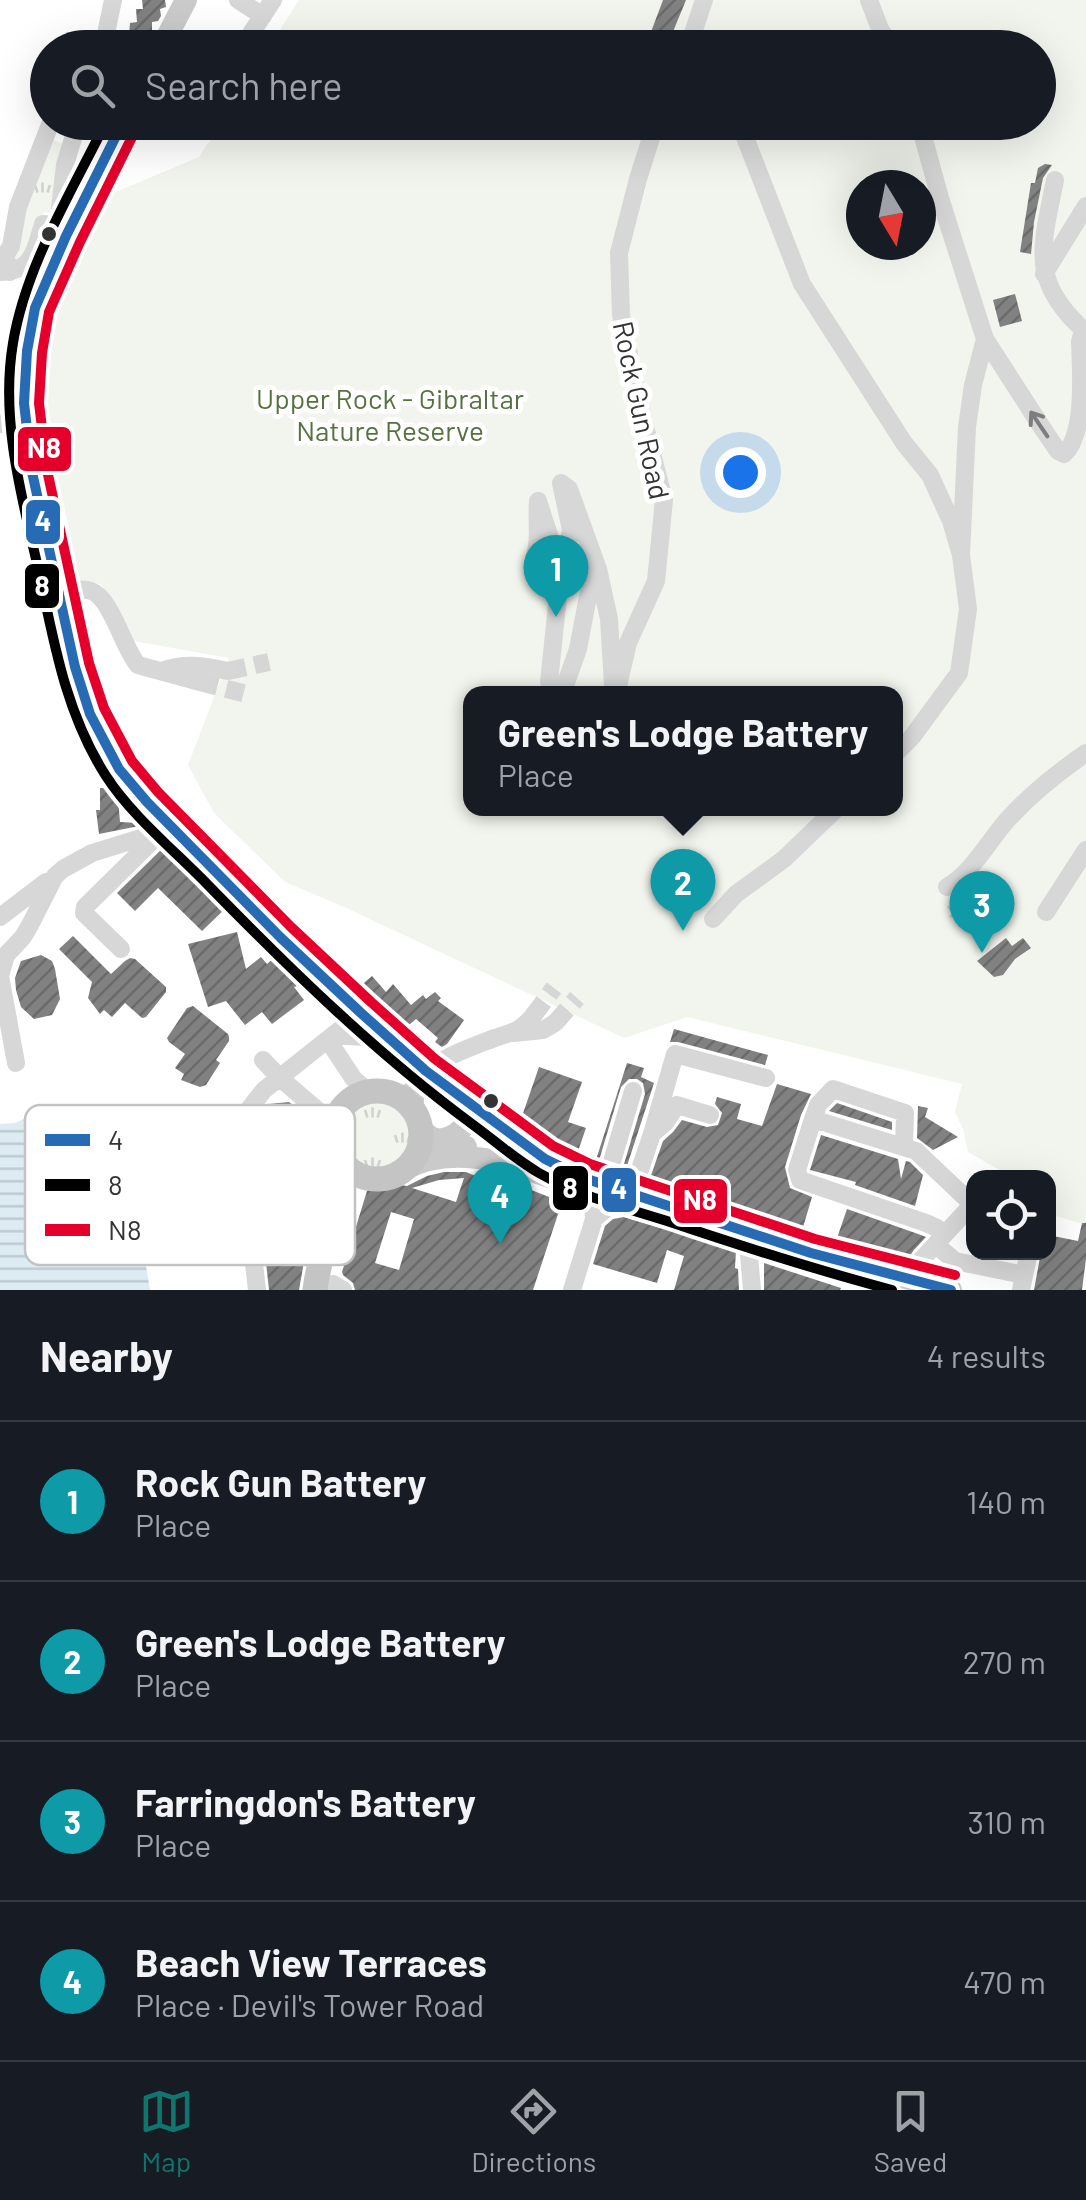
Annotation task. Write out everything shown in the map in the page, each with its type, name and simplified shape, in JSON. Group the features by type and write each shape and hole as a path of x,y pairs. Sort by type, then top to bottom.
{"highway":[{"path":"345,1105 356,1097 410,1104 418,1150 404,1170 375,1178 362,1186 355,1197"},
{"path":"355,1172 375,1178"}],"main road":[{"path":"170,30 186,0"},
{"path":"114,140 62,230 30,328 25,375 32,472 79,679 99,733 119,768 167,823 338,992 341,1029 397,1045 410,1104 448,1138 467,1119 462,1101"},
{"path":"410,1104 462,1101 512,1153"},
{"path":"410,1104 496,1154 512,1153 568,1172 594,1187 810,1253 897,1288"},
{"path":"404,1170 442,1156 512,1153"},
{"path":"629,1198 748,1244 897,1288 950,1290"}],"street":[{"path":"107,30 113,0"},
{"path":"238,0 268,8 254,30"},
{"path":"694,30 704,0"},
{"path":"869,0 881,30"},
{"path":"44,140 18,207 5,256 5,272 28,264 43,224 62,230 65,165 73,140"},
{"name":"Rock Gun Road","path":"562,574 570,530 561,483 569,488 594,560 609,618 613,684 618,686 628,643 656,581 664,500 621,315 619,253 650,140"},
{"path":"746,140 802,284 904,443 930,475 961,555 968,608 959,673 903,746"},
{"path":"924,140 985,339 1044,432 1064,454 1070,449 1079,424 1080,342 1085,332 1052,292 1044,274 1044,237 1055,180"},
{"path":"1044,274 1086,206"},
{"path":"961,555 967,427 985,339"},
{"path":"0,424 26,426"},
{"path":"534,558 538,547 538,502 562,574 556,686"},
{"path":"557,686 578,649 594,560"},
{"path":"59,594 87,589 98,594 134,662 200,682"},
{"path":"161,671 184,665 228,671"},
{"path":"949,894 994,835 1036,790 1086,753"},
{"path":"712,919 736,894 784,859 828,816"},
{"path":"0,916 62,869 92,853 147,836 167,823"},
{"path":"121,949 84,913 86,906 167,823"},
{"path":"1046,912 1086,850"},
{"path":"16,1063 0,976 6,955 30,926 55,876"},
{"path":"514,1033 533,1016"},
{"path":"341,1029 354,1078 410,1104 440,1060 499,1036 543,1030 556,1023"},
{"path":"341,1029 397,1045"},
{"path":"250,1105 341,1029"},
{"path":"594,1219 608,1207 629,1198 675,1054 766,1078"},
{"path":"263,1060 311,1105"},
{"path":"904,1146 905,1113 833,1089 818,1105 813,1118 797,1170 799,1179 926,1222 937,1228 939,1240 956,1260 1023,1282"},
{"path":"572,1290 594,1219 594,1187 633,1091"},
{"path":"652,1134 677,1105 710,1115"},
{"path":"813,1118 904,1146 922,1156 969,1201 969,1208 897,1288"},
{"path":"748,1244 752,1290"},
{"path":"253,1265 256,1290"}],"path":[{"path":"949,894 947,905 954,914 951,922"}],"green space":[{"name":"Upper Rock - Gibraltar Nature Reserve","path":"299,0 1086,0 1086,1225 1056,1216 1056,1170 999,1170 968,1152 955,1112 962,1084 687,1017 624,1038 285,882 214,813 188,765 229,658 133,641 101,584 64,579 34,438 34,372 49,299 99,199 199,157 210,140 1056,140 1056,30 280,30"},
{"path":"49,140 66,146 56,214 44,212 24,258 16,260 11,258 22,210"},
{"path":"365,1102 391,1102 410,1121 410,1147 391,1166 365,1166 355,1159 355,1109"}],"shaded area":[{"path":"25,1119 25,1265 145,1265 150,1290 0,1290 0,1124"}],"building":[{"path":"142,0 165,0 166,7 160,9 158,21 152,22 152,30 129,30 130,23 137,22 136,9 143,9"},
{"path":"663,0 686,0 674,30 652,30"},
{"path":"1052,165 1043,178 1031,254 1020,252 1031,183 1035,183 1038,168"},
{"path":"1015,294 1022,321 1000,327 993,300"},
{"path":"100,788 111,788 112,798 118,798 120,822 139,826 99,834 96,810 100,810"},
{"path":"167,844 228,906 202,931 158,888 135,911 117,893"},
{"path":"237,932 246,969 261,957 267,964 274,958 280,966 285,962 293,972 289,975 297,986 294,987 304,1000 272,1024 262,1012 245,1025 226,1001 208,1007 188,944"},
{"path":"73,936 111,974 125,961 135,959 166,987 146,1017 142,1018 125,1003 112,1017 104,1010 100,1014 88,998 92,982 59,949"},
{"path":"1006,938 1012,946 1023,938 1031,948 1015,959 1003,975 994,977 977,961"},
{"path":"41,955 52,961 60,999 52,1015 34,1019 21,1007 15,978 21,961"},
{"path":"372,976 386,992 393,984 411,1005 423,995 426,999 435,992 441,998 438,1001 464,1020 442,1047 435,1042 438,1038 416,1019 403,1030 378,998 374,1002 358,988"},
{"path":"193,1006 229,1037 216,1060 220,1063 206,1085 200,1087 181,1080 184,1074 175,1068 185,1054 167,1038 187,1008"},
{"path":"674,1029 768,1055 765,1065 670,1042"},
{"path":"627,1063 644,1068 641,1077 654,1083 624,1175 621,1174 645,1094 643,1083 637,1079 629,1079 621,1087 597,1167 594,1166"},
{"path":"539,1067 582,1082 568,1122 586,1128 577,1154 549,1143 520,1122"},
{"path":"777,1084 811,1094 785,1167 790,1188 812,1197 801,1234 648,1184 663,1141 682,1120 707,1127 718,1125 722,1113 715,1104 717,1097 741,1104 737,1119 762,1126"},
{"path":"837,1103 892,1122 892,1130 829,1111"},
{"path":"918,1106 928,1108 925,1117 958,1137 933,1150 917,1138"},
{"path":"821,1135 898,1159 901,1179 906,1161 910,1162 923,1175 915,1206 855,1185 856,1182 810,1170"},
{"path":"444,1172 466,1172 478,1177 479,1173 562,1202 533,1290 355,1290 342,1272 344,1265 355,1265 355,1230 367,1191 386,1183 407,1186","holes":["464,1178 456,1202 412,1188","391,1212 414,1219 399,1270 375,1263"]},
{"path":"847,1209 926,1237 906,1263 835,1244"},
{"path":"624,1217 736,1250 739,1290 674,1290 684,1256 667,1250 657,1283 593,1264 605,1226"},
{"path":"1082,1223 1086,1223 1082,1290 1034,1290 1040,1260 1056,1260 1056,1237 1078,1241"},
{"path":"764,1263 841,1288 764,1290"},
{"path":"266,1265 303,1265 299,1290 269,1290"}],"tunnel":[{"path":"228,671 269,662"},
{"path":"200,682 250,695"},
{"path":"533,1016 554,988"},
{"path":"555,1023 577,998"}],"transit line":[{"name":"8","path":"97,140 51,230 28,286 13,343 9,401 20,487 56,651 71,703 106,776 154,832 335,1010 436,1097 530,1168 603,1201 892,1290"},
{"name":"4","path":"114,140 35,308 27,351 24,403 32,472 75,667 90,714 119,769 281,938 361,1013 426,1071 545,1159 584,1178 811,1253 951,1290"},
{"name":"N8","path":"131,140 49,312 39,403 47,470 89,663 104,708 132,761 291,927 371,1002 435,1059 553,1146 590,1164 815,1239 955,1275"}],"place":[{"name":"Rock Gun Battery","path":"556,617"},
{"name":"Green's Lodge Battery","path":"683,931"},
{"name":"Farringdon's Battery","path":"982,953"},
{"name":"Beach View Terraces","path":"500,1244"}]}
